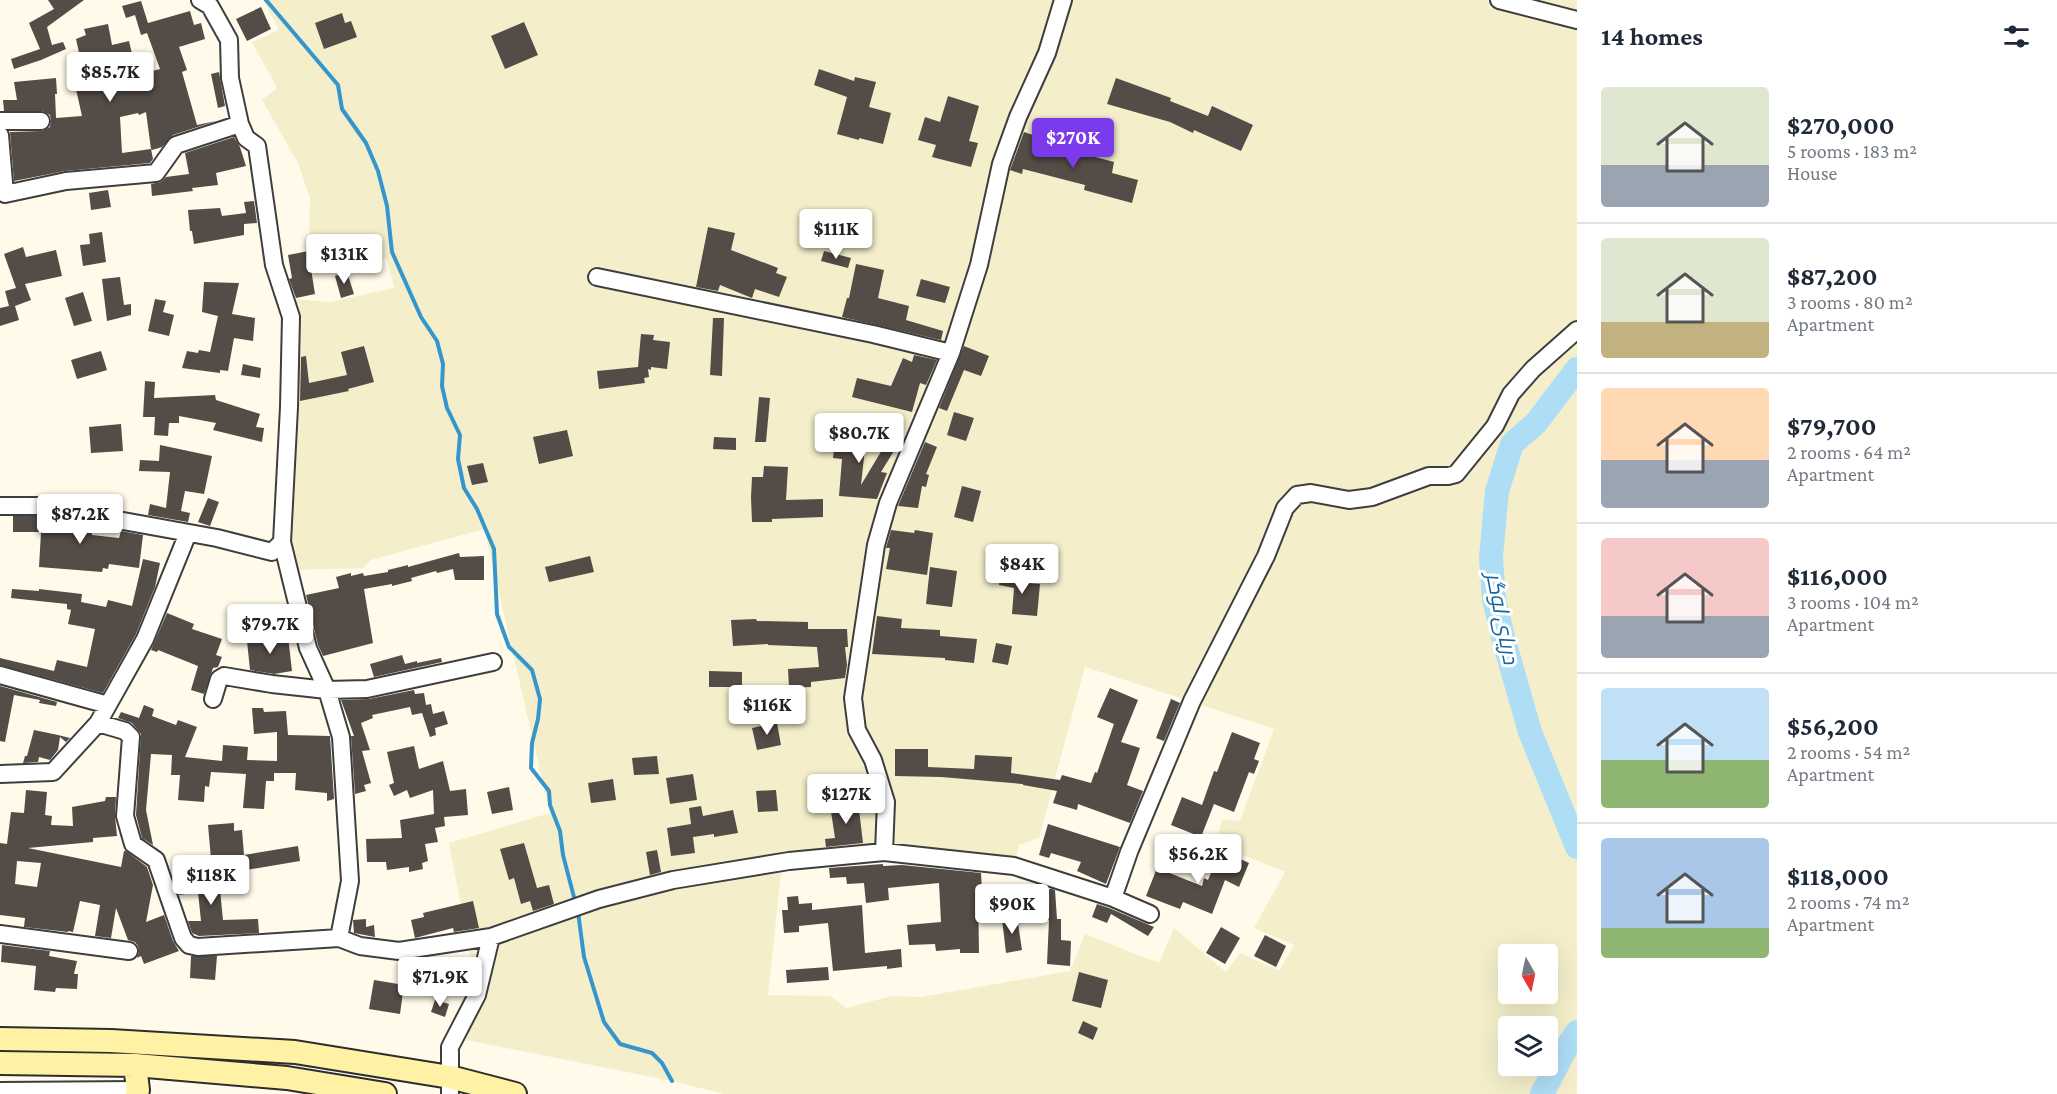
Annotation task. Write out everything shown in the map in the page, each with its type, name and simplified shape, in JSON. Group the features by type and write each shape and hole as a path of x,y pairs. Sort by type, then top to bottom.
{"main road":[{"path":"0,1039 111,1041 295,1052 450,1086 515,1094"},
{"path":"0,1064 135,1065 287,1078 384,1094"},
{"path":"135,1065 137,1092"}],"street":[{"path":"200,0 210,6 229,40 230,78 240,124 246,138 257,146 274,266 291,317 282,542 308,648 327,690 341,737 350,881 339,938"},
{"path":"884,852 886,802 873,759 856,730 853,698 876,545 885,513 951,353 979,265 1001,164 1018,117 1047,53 1063,0"},
{"path":"1499,0 1577,20"},
{"path":"0,121 41,121"},
{"path":"0,135 6,194 66,181 156,173 176,145 240,124"},
{"path":"597,276 873,334 951,353"},
{"path":"1113,898 1129,852 1192,701 1266,556 1285,508 1297,495 1311,493 1349,500 1372,497 1429,476 1456,474 1495,426 1511,394 1533,369 1577,330"},
{"path":"0,506 40,506 188,533 272,552 282,542"},
{"path":"0,774 53,772 98,723 145,639 188,533"},
{"path":"213,699 219,679 224,676 327,690 367,689 493,662"},
{"path":"0,675 108,705"},
{"path":"98,723 125,732 131,737 124,816 133,843 156,860 183,938 189,945 198,947 339,938 360,946 399,951 491,937 599,899 673,880 789,861 884,852 1014,866 1113,898 1150,914"},
{"path":"0,934 129,951"},
{"path":"450,1086 450,1047 477,995 491,937"},
{"path":"0,1091 137,1092"}],"shaded area":[{"path":"263,0 1577,0 1577,1094 724,1094 672,1081 466,1040 478,995 449,843 550,813 484,529 371,560 363,568 290,570 282,413 281,298 330,302 394,288 387,258 339,269 331,238 309,240 310,198 298,163 262,100 277,88 252,42 279,30","holes":["1085,667 1274,729 1240,821 1222,819 1216,844 1285,872 1254,928 1294,945 1279,971 1240,953 1226,972 1174,928 1159,963 1085,934 1070,971 921,997 892,996 846,1008 830,996 768,995 781,874 779,863 884,852 1014,866 1019,845 1039,838"]}],"building":[{"path":"48,0 84,0 47,27 52,45 63,42 66,49 14,69 11,59 40,49 29,23 54,9"},
{"path":"141,1 148,23 190,11 194,25 201,23 205,39 179,47 187,70 182,72 197,125 216,121 173,135 162,147 151,149 153,159 150,163 65,171 14,181 10,132 42,131 50,127 51,120 50,115 42,111 4,111 3,100 17,100 14,82 56,78 56,118 82,116 73,76 84,75 76,39 86,35 84,29 108,24 112,45 129,41 137,75 160,69 147,33 141,35 135,15 126,18 122,6","holes":["146,112 151,149 122,153 120,117"]},
{"path":"261,7 271,29 247,41 236,19"},
{"path":"342,13 345,23 351,21 357,37 324,49 315,23"},
{"path":"524,22 538,55 505,69 491,36"},
{"path":"819,69 854,81 855,77 876,82 869,107 891,113 883,144 837,134 847,97 814,85"},
{"path":"219,72 225,106 218,108 211,74"},
{"path":"1116,78 1171,98 1170,101 1208,116 1212,106 1253,125 1241,151 1194,130 1193,133 1170,122 1107,104"},
{"path":"948,96 979,106 969,141 978,143 971,167 932,157 936,145 918,140 925,117 940,122"},
{"path":"1024,132 1033,135 1032,140 1114,162 1112,173 1138,180 1132,203 1084,190 1085,185 1023,169 1022,174 1010,170"},
{"path":"234,137 246,166 216,173 218,185 192,188 193,191 152,196 151,184 161,182 166,177 189,174 185,153"},
{"path":"108,190 111,207 91,210 89,193"},
{"path":"254,201 257,223 244,224 244,235 194,244 188,210 220,208 222,216 246,213 244,202"},
{"path":"708,227 735,233 731,250 778,268 776,273 787,277 779,297 755,289 752,298 720,285 718,291 696,287"},
{"path":"102,232 106,262 83,266 80,245 90,244 89,234"},
{"path":"23,247 26,257 56,250 62,276 25,284 31,300 15,306 19,320 0,326 0,308 9,306 5,291 16,288 4,254"},
{"path":"314,250 317,268 311,269 315,294 296,298 289,279 292,278 288,255"},
{"path":"824,251 851,258 848,268 821,261"},
{"path":"856,264 884,270 878,298 909,306 906,320 943,331 941,340 842,317 847,298 849,298"},
{"path":"347,272 354,294 341,298 335,276"},
{"path":"120,277 124,305 131,304 131,315 107,321 102,279"},
{"path":"921,279 950,287 945,303 916,296"},
{"path":"204,282 239,283 232,314 255,318 253,341 234,338 228,371 220,370 220,373 182,368 187,351 210,352 218,316 202,312"},
{"path":"83,292 92,321 74,326 65,298"},
{"path":"155,299 166,301 163,312 174,315 169,336 148,331"},
{"path":"713,318 724,318 722,376 710,375"},
{"path":"641,334 654,335 653,340 670,342 667,369 651,367 651,370 648,369 649,377 644,378 645,383 599,389 597,371 638,367"},
{"path":"364,346 374,382 348,389 349,391 300,401 301,357 306,356 309,383 347,375 341,352"},
{"path":"964,346 989,356 981,376 964,370 947,411 939,408"},
{"path":"101,351 107,370 77,379 71,360"},
{"path":"914,355 937,360 926,385 920,383 912,412 852,397 857,378 891,386 903,358 912,362"},
{"path":"243,364 261,368 260,378 241,375"},
{"path":"145,381 155,382 154,398 215,395 216,400 260,414 256,427 264,428 262,442 213,430 216,423 179,416 179,423 169,423 168,436 154,435 155,417 143,417"},
{"path":"759,397 770,398 766,442 755,442"},
{"path":"954,412 974,418 966,441 947,435"},
{"path":"121,424 123,451 91,453 89,427"},
{"path":"837,426 867,430 861,485 888,440 897,446 881,472 887,473 877,499 839,496 842,459 833,458"},
{"path":"567,430 573,456 539,464 533,437"},
{"path":"714,437 736,438 736,450 713,449"},
{"path":"925,442 937,447 926,474 929,475 926,487 922,486 918,508 898,506"},
{"path":"160,445 212,456 204,494 185,491 181,511 190,513 188,522 148,515 150,504 166,508 170,472 139,471 140,460 159,461"},
{"path":"483,463 488,482 472,485 467,466"},
{"path":"764,466 788,467 786,500 823,499 823,517 752,522 752,477 763,477"},
{"path":"962,486 981,491 973,522 954,517"},
{"path":"208,498 219,502 210,526 198,522"},
{"path":"13,516 39,516 40,519 91,526 92,535 119,538 121,531 143,535 139,568 109,564 108,569 103,568 102,572 39,567 41,532 13,532"},
{"path":"891,530 933,533 927,575 886,569 890,548 886,548"},
{"path":"459,553 460,557 484,556 484,580 455,580 453,569 437,573 436,571 392,586 392,584 364,589 373,643 323,656 318,645 306,595 339,588 336,577 351,573 351,576 363,573 364,576 388,572 388,570"},
{"path":"590,556 594,572 549,582 545,567"},
{"path":"143,559 160,563 155,587 136,634 103,693 0,665 0,658 54,671 57,660 87,667 95,629 68,624 71,610 67,609 67,604 11,598 12,589 39,591 39,589 82,594 81,602 106,607 108,600 132,606"},
{"path":"930,567 957,571 952,607 926,604"},
{"path":"1001,571 1017,573 1016,582 1040,584 1037,616 1012,614 1014,588 999,585"},
{"path":"167,613 194,624 192,629 222,639 216,655 222,657 218,667 213,668 204,694 191,690 198,666 158,650 157,652 151,650"},
{"path":"877,616 902,619 901,628 940,630 940,636 977,639 974,663 945,660 945,658 872,654"},
{"path":"756,619 757,621 808,622 808,629 847,629 845,678 811,682 811,687 789,688 788,669 819,667 817,647 768,644 733,646 731,620"},
{"path":"288,636 292,671 274,674 250,670 247,641"},
{"path":"996,643 1012,646 1008,665 992,662"},
{"path":"402,655 405,664 441,658 442,662 374,677 370,664"},
{"path":"709,671 742,672 742,687 709,687"},
{"path":"0,686 57,702 56,706 14,695 5,742 0,741"},
{"path":"1110,688 1138,700 1121,742 1140,748 1127,785 1143,791 1130,823 1078,804 1077,810 1053,803 1057,791 1023,784 941,777 895,776 895,749 928,749 928,767 974,769 975,755 1012,757 1011,773 1060,780 1062,775 1091,783 1095,772 1097,773 1114,724 1097,717"},
{"path":"414,690 415,694 424,693 426,705 431,704 433,714 444,711 448,724 435,728 436,735 430,737 422,713 412,715 410,707 372,715 373,718 361,723 370,750 362,751 371,783 364,785 366,791 355,794 351,736 354,736 341,700 369,699"},
{"path":"1171,699 1180,703 1164,741 1156,738"},
{"path":"144,705 154,709 152,716 176,725 178,720 197,727 185,757 222,761 223,745 248,747 247,760 277,761 277,732 254,734 252,708 263,708 264,712 286,711 288,735 330,736 334,799 327,801 327,793 295,790 296,773 274,773 274,781 266,781 264,809 243,808 246,774 211,772 209,787 205,786 204,802 178,800 180,775 171,775 172,755 151,754 146,810 153,845 142,838 136,815 141,734 132,723 118,718 121,712 139,718"},
{"path":"777,723 781,745 757,750 752,728"},
{"path":"34,730 70,738 66,742 60,737 58,750 50,760 39,757 38,762 23,763"},
{"path":"1232,732 1260,743 1254,759 1259,761 1254,774 1249,772 1234,812 1214,804 1201,837 1171,825 1182,797 1202,805 1214,771 1217,772"},
{"path":"414,746 419,769 443,761 450,791 466,789 468,815 444,817 445,826 435,828 438,842 425,844 428,861 422,863 423,869 409,872 409,867 387,870 386,862 367,862 366,839 402,838 400,820 434,814 433,790 410,798 407,790 394,796 389,785 394,783 387,752"},
{"path":"657,756 659,774 634,775 632,758"},
{"path":"693,774 697,800 670,804 666,778"},
{"path":"613,779 616,800 591,803 588,783"},
{"path":"509,787 513,810 492,814 487,792"},
{"path":"26,790 47,792 45,815 52,816 51,825 73,826 72,807 105,801 106,797 116,797 117,836 93,838 93,842 28,848 121,867 124,851 126,851 147,867 153,885 146,922 164,915 179,951 144,964 141,956 137,958 138,946 135,942 128,940 116,908 111,938 95,936 100,905 80,901 73,932 24,927 25,918 0,915 0,843 7,844 11,812 24,813","holes":["17,861 41,863 37,887 15,884"]},
{"path":"776,790 778,811 758,812 756,791"},
{"path":"858,801 863,843 826,847 825,839 835,838 830,805"},
{"path":"701,806 703,816 733,810 738,833 714,837 714,834 693,837 695,853 671,856 667,828 691,824 689,808"},
{"path":"234,823 234,831 242,830 244,855 298,846 300,861 240,871 238,857 211,859 208,825"},
{"path":"1048,824 1120,847 1106,884 1077,871 1081,862 1051,853 1049,858 1039,855"},
{"path":"524,843 537,888 549,885 554,904 533,911 530,901 521,904 514,878 509,880 500,849"},
{"path":"657,850 661,872 650,875 646,852"},
{"path":"1221,850 1249,863 1239,887 1225,880 1212,914 1183,902 1180,909 1146,896 1157,868 1202,886 1204,878 1208,880"},
{"path":"206,864 213,890 220,890 223,920 258,919 259,933 199,936 192,933 188,921 201,921 198,892 179,895 173,877 190,874 189,867"},
{"path":"883,864 883,866 902,865 981,873 982,891 978,891 979,953 960,953 960,949 936,951 935,944 909,945 907,925 941,922 939,883 888,888 889,900 866,903 864,883 847,884 846,877 830,878 829,868"},
{"path":"1032,890 1055,890 1057,919 1061,919 1061,940 1071,941 1070,966 1047,964 1049,920 1036,921"},
{"path":"798,896 799,904 812,903 812,910 862,905 865,953 901,949 902,967 887,969 887,966 833,971 828,923 799,926 799,932 784,933 782,910 788,910 787,897"},
{"path":"473,901 479,928 454,932 453,928 415,938 411,920 424,917 423,913"},
{"path":"1097,904 1154,927 1148,936 1111,914 1107,923 1092,917"},
{"path":"1017,917 1022,950 1006,953 1002,919"},
{"path":"366,919 366,927 374,925 375,937 354,933 353,920"},
{"path":"1221,927 1240,938 1225,964 1206,953"},
{"path":"1265,935 1286,946 1276,967 1254,956"},
{"path":"2,945 50,951 49,956 77,961 74,974 78,974 77,989 56,988 55,992 34,990 36,966 1,962"},
{"path":"191,956 217,956 215,980 190,978"},
{"path":"828,967 829,980 787,983 786,970"},
{"path":"1079,972 1108,980 1101,1008 1072,1001"},
{"path":"374,980 404,985 400,1014 369,1009"},
{"path":"435,1000 449,1004 445,1017 431,1012"},
{"path":"1083,1021 1098,1028 1093,1040 1078,1033"}],"waterway":[{"path":"266,0 338,85 342,109 366,143 378,171 387,206 392,252 421,317 437,341 443,364 442,386 447,408 460,435 458,459 464,488 477,509 494,549 497,614 509,647 532,670 540,699 532,743 531,768 549,791 550,805 560,831 563,855 575,901"},
{"name":"دریای لوگر","path":"1577,369 1536,423 1512,444 1497,491 1491,557 1494,599 1530,732 1577,847"},
{"path":"578,912 584,957 604,1022 620,1044 652,1053 662,1063 672,1081"},
{"name":"دریای لوگر","path":"1542,1094 1577,1032"}]}
